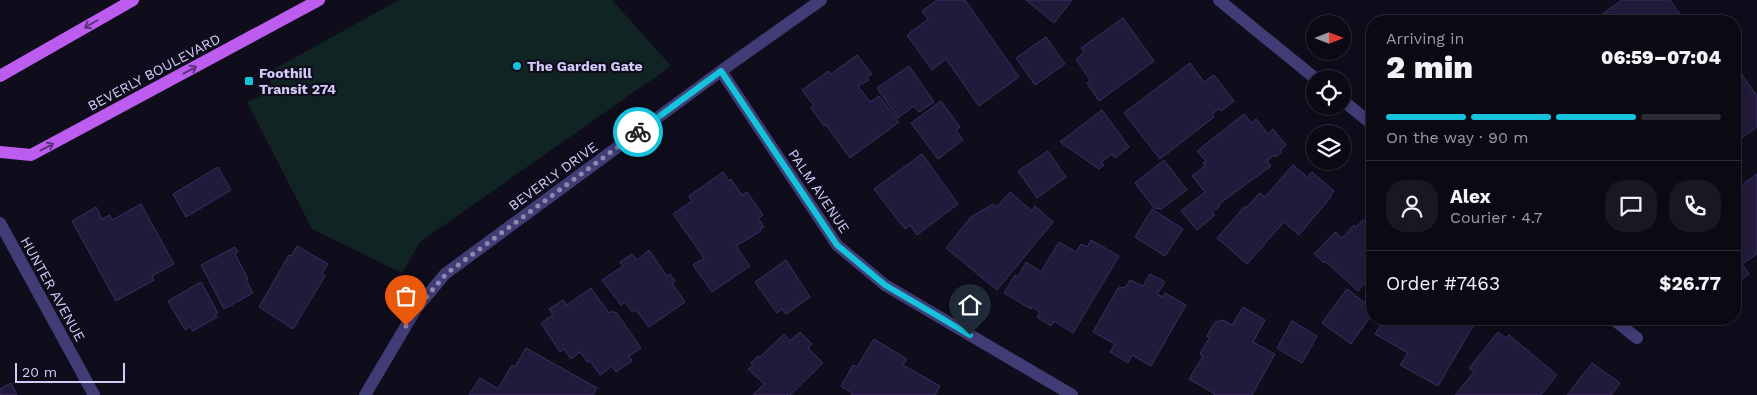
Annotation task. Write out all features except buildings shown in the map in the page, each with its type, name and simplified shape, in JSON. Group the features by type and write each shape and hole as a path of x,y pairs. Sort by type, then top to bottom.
{"main road":[{"path":"0,76 133,0"},
{"name":"BEVERLY BOULEVARD","path":"0,152 32,155 318,0"}],"street":[{"name":"BEVERLY DRIVE","path":"365,395 416,309 446,274 721,71 821,0"},
{"path":"1219,0 1306,71"},
{"name":"PALM AVENUE","path":"721,71 837,245 885,285 1072,395"},
{"path":"1351,107 1366,119"},
{"name":"HUNTER AVENUE","path":"0,223 94,395"},
{"path":"1621,325 1637,338"}],"green space":[{"path":"399,0 612,0 671,66 420,242 402,273 312,229 247,102 273,90 267,73"}],"way so far":[{"path":"406,326 416,309 446,274 638,132"}],"place":[{"name":"The Garden Gate","path":"517,66"},
{"name":"Foothill Transit 274","path":"249,81"}],"route":[{"path":"638,132 721,71 837,245 885,285 970,335"}]}
